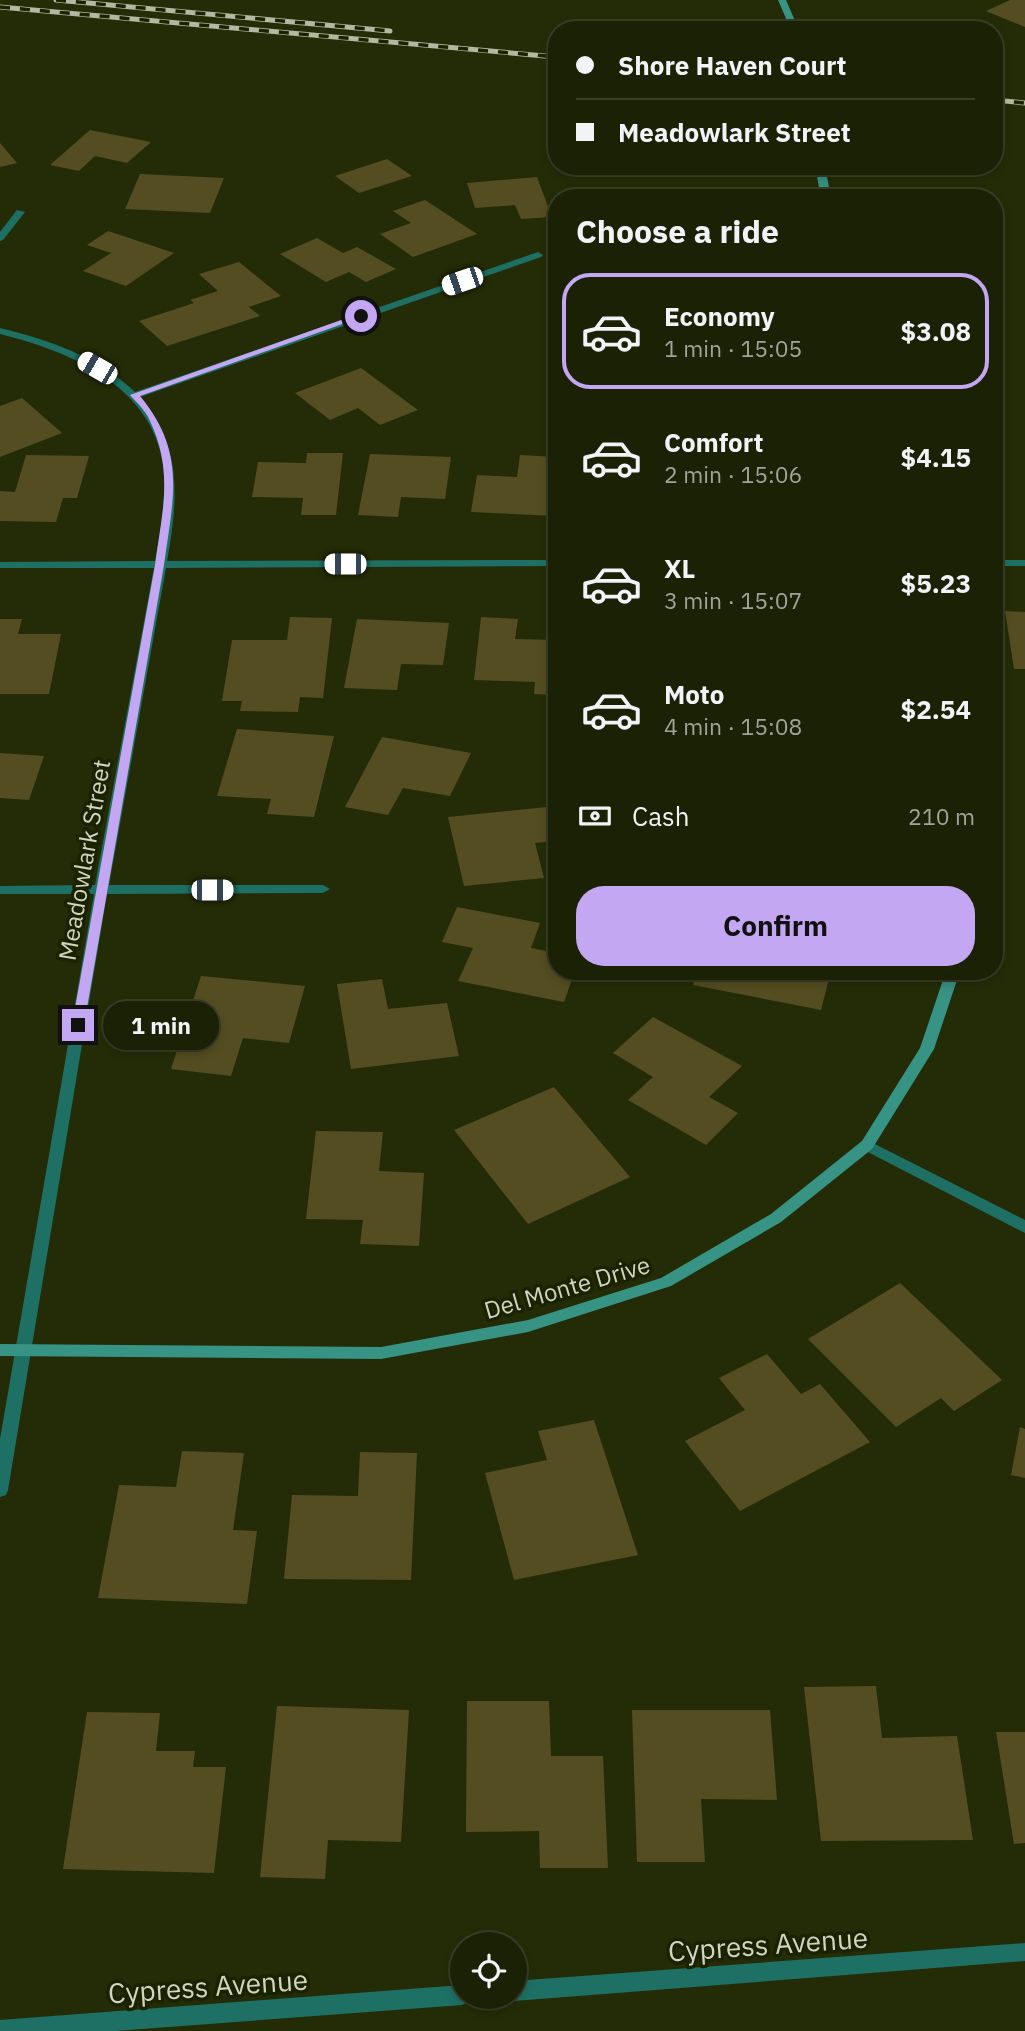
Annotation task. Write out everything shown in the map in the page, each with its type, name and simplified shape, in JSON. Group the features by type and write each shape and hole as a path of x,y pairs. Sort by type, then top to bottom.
{"street":[{"path":"782,0 791,21"},
{"path":"0,238 20,212"},
{"path":"135,395 538,255"},
{"name":"Meadowlark Street","path":"0,331 46,344 83,359 111,375 135,395 153,418 170,470 160,565 101,890 0,1490"},
{"path":"0,565 548,563"},
{"path":"1003,563 1025,563"},
{"path":"0,890 323,890"},
{"name":"Del Monte Drive","path":"0,1350 381,1353 528,1326 666,1282 776,1218 867,1145 927,1049 950,980"},
{"path":"867,1145 1025,1227"},
{"name":"Cypress Avenue","path":"527,1990 1025,1952"},
{"name":"Cypress Avenue","path":"0,2030 450,1996"}],"building":[{"path":"1010,0 1025,0 1025,27 986,11"},
{"path":"90,130 151,142 127,163 95,156 79,171 50,165"},
{"path":"0,143 17,163 0,167"},
{"path":"387,159 412,176 359,193 335,176"},
{"path":"140,174 224,178 210,213 125,209"},
{"path":"537,177 548,206 548,217 521,219 515,205 475,208 467,183"},
{"path":"425,200 477,234 413,257 380,234 411,223 393,211"},
{"path":"108,231 174,253 126,286 83,271 111,253 87,245"},
{"path":"317,238 343,253 357,247 396,269 366,282 349,272 326,282 280,254"},
{"path":"239,262 281,296 249,307 260,316 167,346 139,321 194,303 190,300 218,291 199,274"},
{"path":"361,368 418,410 380,425 358,408 330,420 295,393"},
{"path":"22,398 62,433 0,457 0,406"},
{"path":"307,453 343,453 336,515 301,515 303,498 252,497 258,462 306,463"},
{"path":"370,454 451,457 445,499 401,497 398,517 358,515"},
{"path":"26,455 89,456 77,498 63,498 56,522 0,521 0,491 15,492"},
{"path":"520,455 548,457 548,516 471,512 477,475 517,477"},
{"path":"1005,611 1025,612 1025,669 1014,669"},
{"path":"290,617 332,618 323,698 300,697 298,712 240,711 242,701 222,701 232,640 287,640"},
{"path":"481,617 518,619 515,639 548,640 548,695 534,694 535,682 474,680"},
{"path":"0,619 22,619 18,634 61,634 49,694 0,694"},
{"path":"357,619 449,623 443,665 401,664 397,690 344,688"},
{"path":"237,729 334,736 314,817 267,814 271,799 217,796"},
{"path":"382,737 471,753 450,796 403,788 388,815 345,807"},
{"path":"0,753 44,756 29,800 0,798"},
{"path":"548,807 548,842 535,843 544,878 464,886 448,817"},
{"path":"457,907 540,923 531,948 548,951 548,980 572,980 564,1002 458,981 473,948 442,942"},
{"path":"201,976 305,986 289,1043 243,1038 231,1076 171,1069"},
{"path":"382,979 388,1009 447,1003 459,1056 351,1069 337,984"},
{"path":"694,980 829,980 821,1010 693,985"},
{"path":"653,1017 742,1066 709,1097 738,1113 706,1145 628,1100 653,1077 613,1053"},
{"path":"554,1087 630,1177 528,1224 454,1130"},
{"path":"316,1131 383,1132 379,1171 424,1173 419,1246 360,1244 363,1220 306,1219"},
{"path":"900,1283 1002,1380 954,1411 941,1398 896,1427 808,1339"},
{"path":"767,1354 801,1394 820,1384 870,1442 740,1511 685,1441 745,1410 719,1378"},
{"path":"594,1420 638,1555 514,1580 485,1473 547,1460 538,1431"},
{"path":"1020,1427 1025,1429 1025,1478 1011,1475"},
{"path":"182,1451 244,1453 233,1530 257,1531 247,1604 98,1598 119,1485 176,1487"},
{"path":"360,1452 417,1453 411,1580 284,1579 292,1495 358,1496"},
{"path":"876,1686 882,1738 957,1736 973,1840 821,1841 804,1687"},
{"path":"467,1701 549,1701 551,1756 603,1756 608,1868 540,1868 539,1831 466,1832"},
{"path":"277,1706 409,1710 401,1842 328,1840 325,1879 260,1877"},
{"path":"632,1710 770,1710 777,1800 701,1799 705,1862 637,1862"},
{"path":"87,1712 160,1713 156,1751 195,1751 193,1767 226,1767 214,1873 63,1869"},
{"path":"996,1732 1025,1732 1025,1843 1014,1844"}],"railway":[{"path":"56,0 390,31"},
{"path":"0,7 548,56"},
{"path":"1003,101 1025,103"}],"route":[{"path":"78,1025 160,565 169,494 170,470 163,444 153,418 135,395 361,316"}]}
